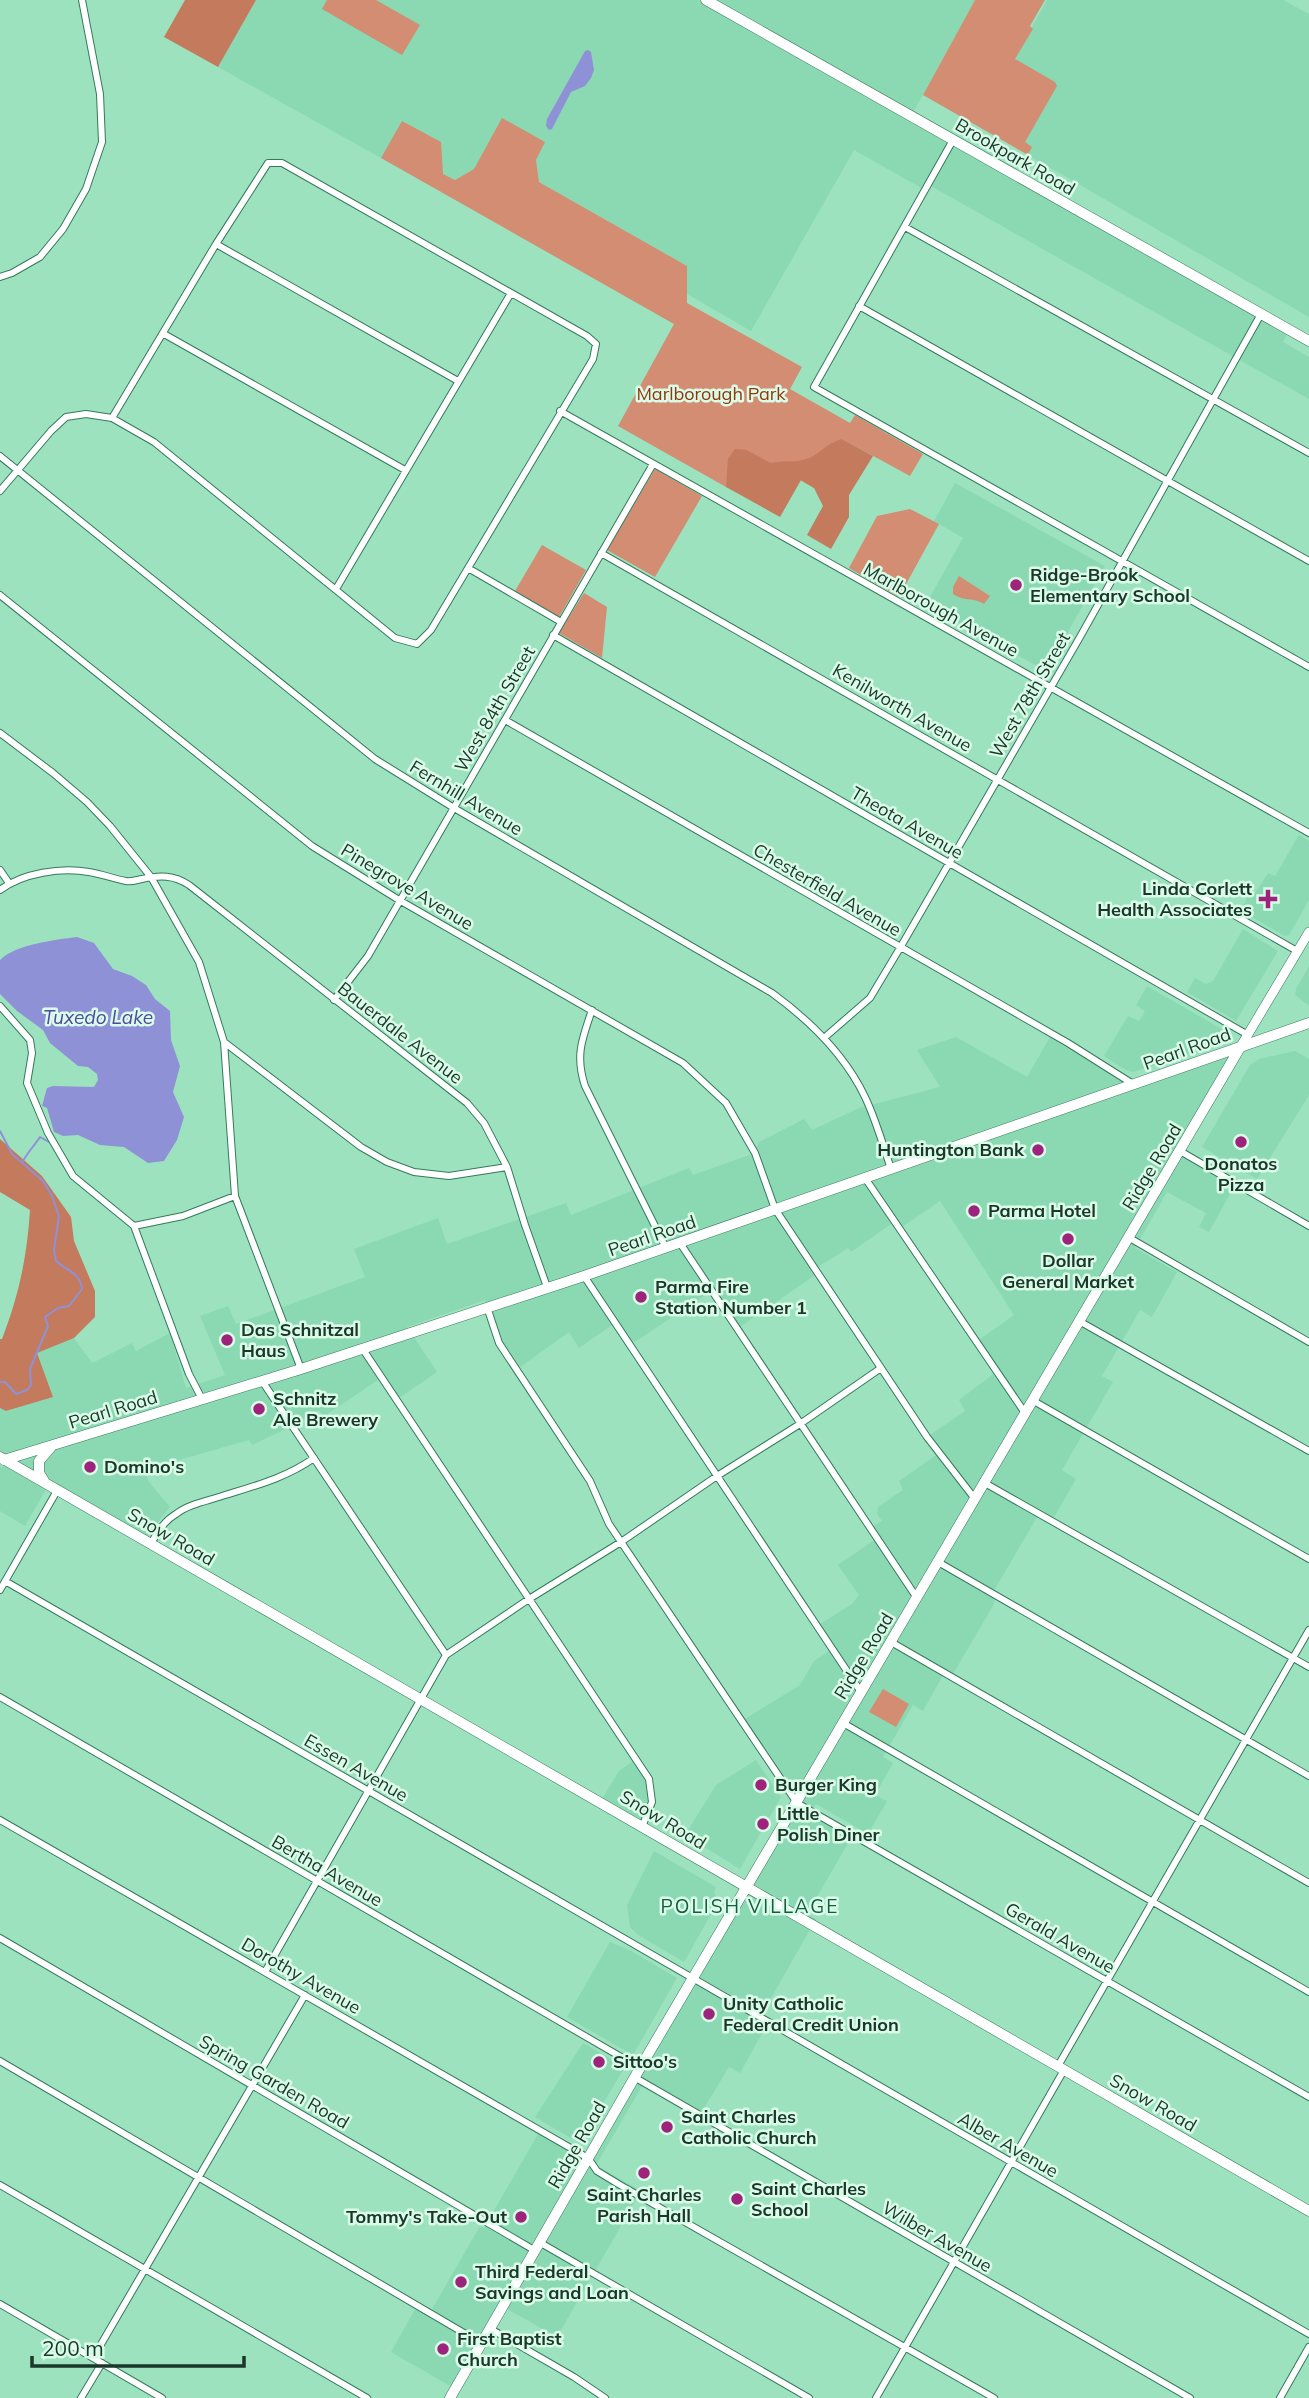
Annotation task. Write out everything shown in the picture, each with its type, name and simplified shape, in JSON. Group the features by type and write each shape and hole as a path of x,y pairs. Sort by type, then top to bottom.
{"main road":[{"name":"Brookpark Road","path":"706,0 1309,341"},
{"name":"Ridge Road","path":"450,2398 637,2072 1309,932"},
{"name":"Pearl Road","path":"2,1459 301,1369 584,1276 1309,1023"},
{"path":"44,1482 39,1473 39,1461 53,1445"},
{"name":"Snow Road","path":"2,1459 1309,2211"}],"street":[{"path":"0,277 40,257 63,229 86,189 102,142 100,94 82,0"},
{"path":"953,140 814,387 1309,667"},
{"path":"0,491 66,417 86,414 112,418 154,442 396,638 417,644 431,630 593,359 596,344 587,336 282,163 268,163 112,418"},
{"path":"905,227 1309,453"},
{"path":"216,244 458,381"},
{"path":"336,589 511,293"},
{"path":"859,306 1309,561"},
{"name":"West 78th Street","path":"824,1038 870,998 1261,314"},
{"path":"164,334 405,470"},
{"name":"Marlborough Avenue","path":"560,411 1309,833"},
{"name":"Fernhill Avenue","path":"0,456 375,759 772,993 797,1012 824,1038 865,1097 891,1169"},
{"name":"West 84th Street","path":"334,1000 368,956 653,464"},
{"name":"Kenilworth Avenue","path":"601,552 1297,951"},
{"path":"468,568 561,622"},
{"name":"Pinegrove Avenue","path":"0,595 312,846 400,900 683,1063 726,1103 755,1153 775,1209 927,1437 975,1499"},
{"name":"Theota Avenue","path":"553,635 1248,1035"},
{"name":"Chesterfield Avenue","path":"505,720 1068,1043 1135,1085"},
{"path":"0,733 87,802 110,826 151,877 199,962 224,1042 235,1196 301,1369"},
{"path":"0,870 9,883 0,890"},
{"name":"Bauerdale Avenue","path":"9,883 70,870 87,871 129,882 171,876 182,880 467,1102 484,1123 507,1167 524,1225 547,1287"},
{"path":"0,1006 30,1040 32,1053 27,1083 48,1133 73,1176 134,1226 189,1374 202,1399"},
{"path":"592,1010 578,1053 582,1078 666,1248"},
{"path":"224,1042 361,1147 387,1162 414,1172 449,1176 507,1167"},
{"path":"1180,1151 1309,1226"},
{"path":"865,1178 1025,1413"},
{"path":"134,1226 183,1216 235,1196"},
{"path":"1128,1237 1309,1342"},
{"path":"680,1243 917,1598"},
{"path":"584,1276 861,1692"},
{"path":"487,1306 499,1343 590,1481 621,1542 797,1803"},
{"path":"1079,1321 1309,1451"},
{"path":"361,1348 649,1779 652,1801 642,1827"},
{"path":"265,1972 446,1656 881,1368"},
{"path":"261,1380 446,1656"},
{"path":"1032,1400 1309,1559"},
{"path":"151,1543 159,1529 177,1512 273,1480 314,1458"},
{"path":"983,1482 1309,1667"},
{"path":"0,1591 58,1489"},
{"path":"938,1562 1309,1776"},
{"name":"Essen Avenue","path":"5,1581 694,1979"},
{"path":"876,2398 1010,2162 1107,1981 1309,1630"},
{"path":"891,1642 1309,1884"},
{"name":"Bertha Avenue","path":"0,1697 317,1881 637,2072"},
{"path":"843,1723 1309,1992"},
{"name":"Gerald Avenue","path":"797,1803 1309,2097"},
{"name":"Dorothy Avenue","path":"0,1820 587,2158 597,2171 994,2398"},
{"name":"Spring Garden Road","path":"0,1938 253,2086 809,2398"},
{"name":"Alber Avenue","path":"694,1979 1309,2334"},
{"path":"93,2358 305,1995"},
{"path":"0,2061 481,2343"},
{"name":"Wilber Avenue","path":"637,2072 954,2263 1190,2398"},
{"path":"0,2185 366,2398"},
{"path":"0,2304 162,2398"},
{"path":"489,2328 605,2398"},
{"path":"1280,2398 1309,2347"},
{"path":"81,2398 102,2363"}],"shaded area":[{"path":"185,0 256,0 218,67 164,37"},
{"path":"256,0 698,0 1287,334 1283,342 1309,357 1309,399 929,185 925,190 854,150 751,331 687,294 687,266 539,182 536,160 502,119 474,169 455,180 443,174 403,121 381,158 218,67"},
{"path":"717,0 975,0 914,111"},
{"path":"1047,0 1283,0 1309,14 1309,317 1028,155 1032,147 1024,142 1014,59"},
{"path":"842,439 873,456 849,495 849,517 831,549 807,535 823,506 814,488 801,480 780,517 726,487 728,459 735,449 747,450 771,463 798,461 811,457"},
{"name":"Ridge-Brook Elementary School","path":"955,483 1105,566 1046,671 926,604 963,538 934,521"},
{"path":"1299,835 1309,841 1309,900 1289,935 1285,936 1241,911 1249,894 1253,896 1268,873 1275,876"},
{"path":"1243,929 1278,951 1236,1021 1187,992 1195,978 1206,984 1213,981"},
{"path":"1309,966 1309,1004 1308,1005 1295,995"},
{"path":"1147,986 1225,1031 1226,1038 1200,1050 1133,1072 1104,1056 1128,1016 1139,1021 1145,1011 1136,1005"},
{"path":"956,1037 1027,1077 1050,1037 1129,1085 1238,1050 1177,1152 1235,1185 1209,1232 1199,1227 1206,1213 1167,1192 1135,1248 1177,1272 1152,1317 1140,1310 1102,1376 1113,1382 1062,1470 1076,1479 1053,1519 1040,1512 995,1589 994,1604 953,1674 946,1670 923,1711 913,1705 883,1757 893,1763 875,1795 887,1801 868,1834 816,1804 812,1809 854,1833 807,1914 816,1919 762,2014 770,2019 740,2073 729,2067 701,2113 645,2081 596,2165 641,2191 557,2337 500,2305 452,2387 391,2352 418,2304 431,2311 480,2226 484,2228 541,2129 589,2157 799,1802 742,1721 800,1685 814,1661 832,1649 817,1626 852,1604 859,1595 838,1565 876,1539 870,1528 882,1521 877,1514 878,1507 903,1490 899,1481 942,1451 930,1435 965,1411 959,1400 996,1372 976,1342 1014,1315 940,1201 899,1229 894,1222 851,1252 848,1248 816,1268 818,1273 737,1329 712,1291 630,1345 615,1323 579,1348 569,1332 516,1370 497,1338 485,1300 407,1327 437,1372 396,1400 381,1378 323,1417 319,1410 252,1445 249,1440 144,1470 149,1482 170,1507 147,1536 0,1451 0,1408 7,1411 52,1397 36,1353 74,1338 92,1363 132,1343 136,1351 170,1333 186,1388 225,1375 200,1316 228,1306 236,1324 365,1277 354,1249 438,1218 447,1244 566,1203 571,1215 689,1168 693,1175 755,1153 759,1142 804,1119 812,1130 859,1108 940,1087 917,1050"},
{"path":"1295,1051 1309,1059 1309,1095 1257,1179 1202,1147 1250,1065 1259,1059"},
{"path":"0,1139 42,1176 71,1217 74,1241 95,1291 95,1317 74,1338 37,1353 53,1397 6,1411 0,1408 0,1339 18,1291 30,1210 0,1192"},
{"path":"7,1465 47,1488 25,1526 0,1511 0,1467"},
{"path":"756,1760 781,1797 740,1869 685,1835 716,1785"},
{"path":"633,1761 646,1781 649,1794 641,1822 602,1799 619,1771"},
{"path":"654,1851 716,1887 714,1893 719,1900 684,1962 638,1935 630,1927 627,1905"},
{"path":"610,1942 677,1978 633,2055 567,2017"},
{"path":"583,2043 625,2067 579,2143 535,2117"}],"green space":[{"path":"327,0 376,0 420,25 402,55 322,9"},
{"path":"975,0 1045,0 1030,26 1033,29 1015,59 1055,82 1057,86 1025,142 1032,147 1028,155 923,95"},
{"name":"Marlborough Park","path":"502,118 545,142 536,160 539,182 687,266 687,303 802,367 790,389 850,423 855,415 923,454 910,476 842,439 814,488 747,450 726,487 618,426 674,324 381,158 402,121 441,142 443,174 455,180 474,169"},
{"path":"655,469 702,496 655,577 607,550"},
{"path":"910,509 939,524 899,597 849,568 877,516"},
{"path":"542,545 586,570 559,617 515,591"},
{"path":"959,576 990,596 984,604 953,594 953,587"},
{"path":"584,593 607,607 602,658 559,633"},
{"path":"883,1689 909,1704 896,1727 869,1712"}],"water":[{"path":"588,50 591,52 594,70 591,78 585,86 571,92 549,130 546,126 547,119"},
{"name":"Tuxedo Lake","path":"77,937 94,943 113,969 146,985 155,999 170,1011 171,1040 180,1066 173,1092 184,1117 177,1140 164,1161 148,1163 124,1147 100,1145 78,1135 63,1136 54,1132 47,1108 42,1106 47,1088 94,1087 98,1080 97,1074 88,1067 78,1066 50,1043 43,1030 17,1011 0,994 0,960 26,946"}],"waterway":[{"path":"0,1131 12,1154 43,1181 52,1196 59,1216 54,1250 56,1261 76,1275 82,1289 69,1306 58,1308 45,1317 48,1326 30,1369 31,1385 27,1390 16,1394 5,1382 0,1382"},
{"path":"23,1161 40,1137 49,1142"}],"place":[{"name":"Ridge-Brook Elementary School","path":"1016,585"},
{"name":"Linda Corlett Health Associates","path":"1268,899"},
{"name":"Donatos Pizza","path":"1241,1142"},
{"name":"Huntington Bank","path":"1038,1150"},
{"name":"Parma Hotel","path":"974,1211"},
{"name":"Dollar General Market","path":"1068,1239"},
{"name":"Parma Fire Station Number 1","path":"641,1297"},
{"name":"Das Schnitzal Haus","path":"227,1340"},
{"name":"Schnitz Ale Brewery","path":"259,1409"},
{"name":"Domino's","path":"90,1467"},
{"name":"Burger King","path":"761,1785"},
{"name":"Little Polish Diner","path":"763,1824"},
{"name":"Unity Catholic Federal Credit Union","path":"709,2014"},
{"name":"Sittoo's","path":"599,2062"},
{"name":"Saint Charles Catholic Church","path":"667,2127"},
{"name":"Saint Charles Parish Hall","path":"644,2173"},
{"name":"Saint Charles School","path":"737,2199"},
{"name":"Tommy's Take-Out","path":"521,2217"},
{"name":"Third Federal Savings and Loan","path":"461,2282"},
{"name":"First Baptist Church","path":"443,2349"}],"district":[{"name":"POLISH VILLAGE","path":"750,1906"}]}
